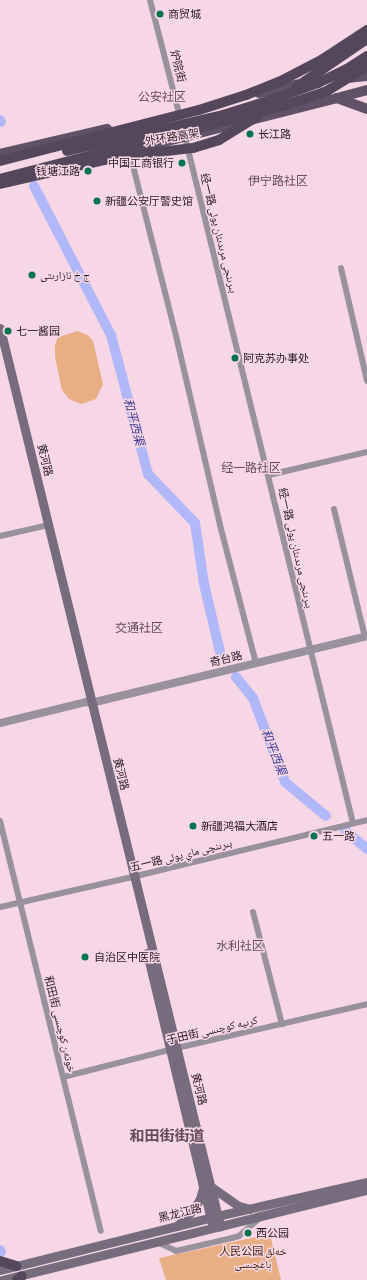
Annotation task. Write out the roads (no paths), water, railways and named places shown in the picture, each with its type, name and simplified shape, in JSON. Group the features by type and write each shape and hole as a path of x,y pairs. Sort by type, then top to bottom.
{"highway":[{"name":"外环路高架","path":"0,161 199,110 246,96 279,82 323,59 367,30"},
{"name":"外环路高架","path":"0,183 117,157 193,148 219,140 245,124 367,39"},
{"path":"0,166 223,115 318,83 347,69 367,56"},
{"path":"0,179 283,106 327,91 367,66"},
{"path":"0,1262 16,1266"}],"main road":[{"path":"0,154 299,84 367,76"},
{"path":"0,183 129,150 185,138 367,90"},
{"path":"337,98 367,109"},
{"name":"黄河路","path":"0,328 2,353 216,1227"},
{"name":"黑龙江路","path":"0,1270 214,1217 367,1182"},
{"path":"176,1227 193,1210 207,1187 239,1206 251,1209"},
{"name":"黑龙江路","path":"2,1280 20,1278 155,1241 367,1190"}],"street":[{"name":"炉院街","path":"150,0 185,138"},
{"name":"经一路 بىرىنجى مرىدىئان يولى","path":"185,138 269,475 310,650 353,823"},
{"path":"129,150 256,663"},
{"path":"341,268 367,381"},
{"path":"269,475 367,452"},
{"path":"334,509 366,636"},
{"path":"0,536 45,525"},
{"name":"奇台路","path":"0,727 366,636"},
{"name":"奇台路","path":"0,723 88,704"},
{"name":"五一路 بىرىنچى ماي يولى","path":"0,907 131,878 367,820"},
{"name":"和田街 خوتەن كوچىسى","path":"0,822 101,1231"},
{"path":"253,912 282,1024"},
{"name":"于田街 كرىيە كوچىسى","path":"63,1077 173,1049 367,1004"},
{"path":"155,1241 176,1251 239,1236 263,1215"}],"waterway":[{"name":"和平西渠","path":"34,186 111,335 148,474 195,523 204,584 221,656"},
{"name":"和平西渠","path":"236,677 253,698 285,782 326,816"},
{"name":"和平西渠","path":"345,830 367,849"}],"place":[{"name":"商贸城","path":"160,14"},
{"name":"长江路","path":"250,134"},
{"name":"中国工商银行","path":"182,163"},
{"name":"钱塘江路","path":"88,171"},
{"name":"新疆公安厅警史馆","path":"97,201"},
{"name":"ج خ نازارىتى","path":"32,275"},
{"name":"七一酱园","path":"8,331"},
{"name":"阿克苏办事处","path":"235,358"},
{"name":"新疆鸿福大酒店","path":"193,826"},
{"name":"五一路","path":"314,836"},
{"name":"自治区中医院","path":"85,957"},
{"name":"西公园","path":"248,1233"}],"district":[{"name":"公安社区","path":"162,97"},
{"name":"伊宁路社区","path":"278,181"},
{"name":"经一路社区","path":"251,468"},
{"name":"交通社区","path":"139,628"},
{"name":"水利社区","path":"240,946"},
{"name":"和田街街道","path":"167,1136"}],"park label":[{"name":"人民公园 خەلق باغچىسى","path":"253,1258"}]}
